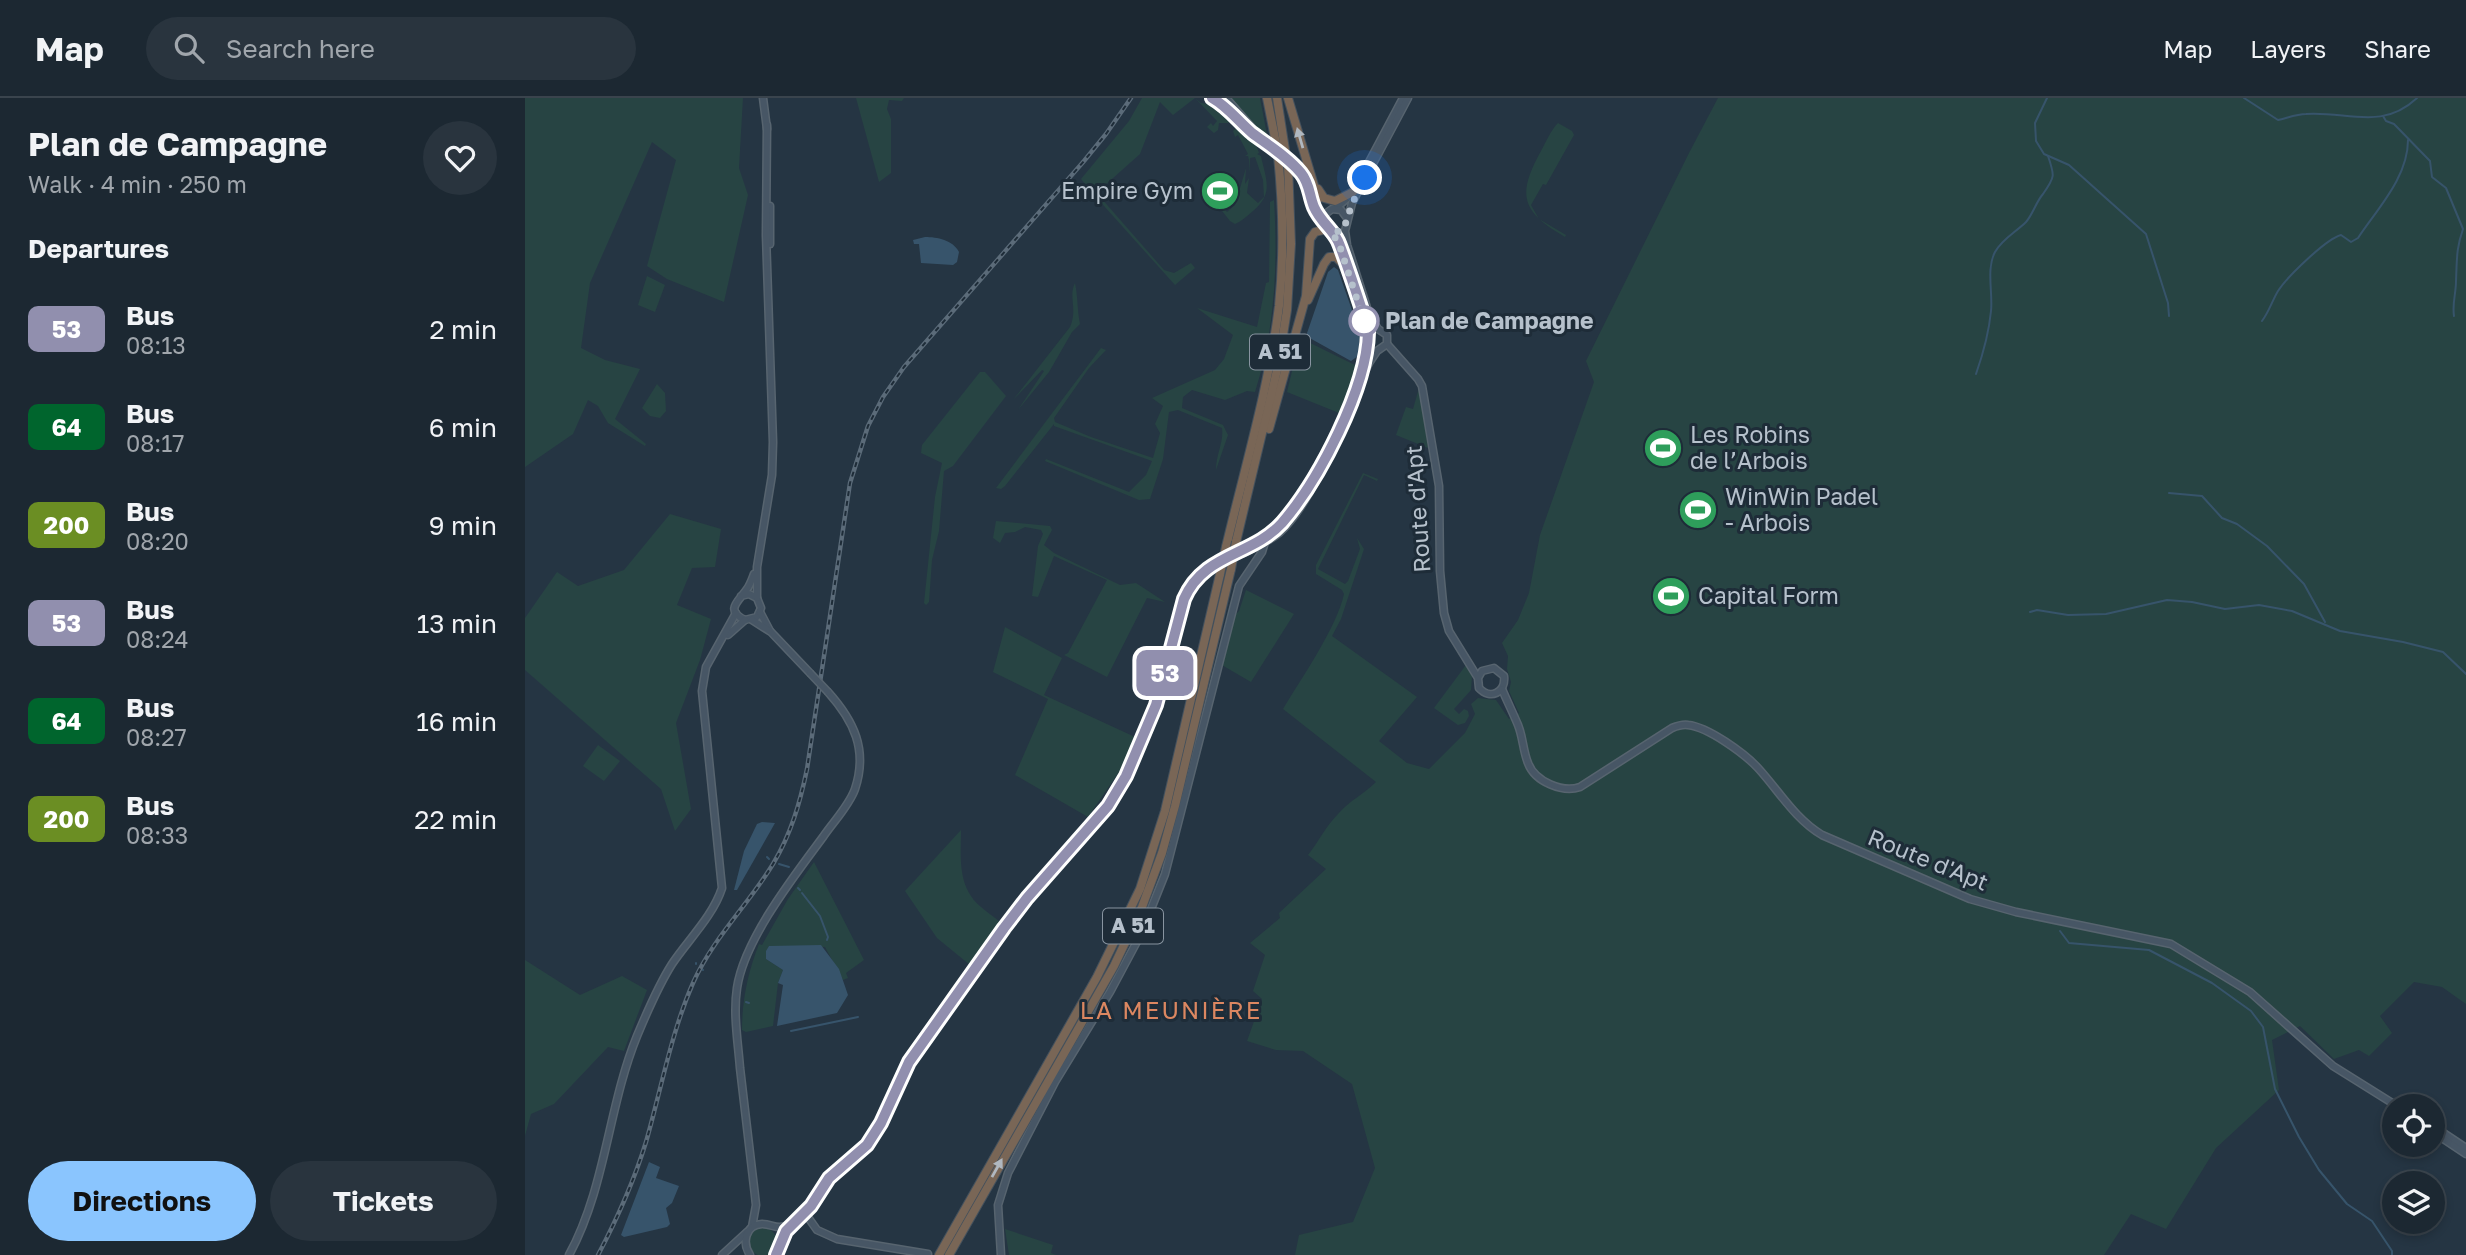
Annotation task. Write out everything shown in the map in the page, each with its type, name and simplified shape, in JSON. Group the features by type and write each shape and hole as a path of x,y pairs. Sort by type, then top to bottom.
{"highway":[{"name":"A 51","path":"945,1252 1109,974 1142,907 1171,822 1276,374 1287,310 1291,244 1277,151 1265,98"},
{"name":"A 51","path":"945,1252 1097,977 1140,890 1165,811 1216,569 1226,547 1266,379 1276,322 1281,280 1282,214 1277,151 1277,98"},
{"path":"1289,98 1318,200"},
{"path":"1312,178 1326,199 1338,201 1353,192"},
{"path":"1237,539 1307,289 1310,239 1315,232 1330,230"},
{"path":"1293,343 1327,259 1333,256 1338,258 1351,281"}],"main road":[{"path":"757,598 757,567 772,475 772,386 766,235 767,125 764,98"},
{"path":"1209,98 1224,106 1298,170 1322,205 1341,210 1347,221 1347,245 1370,317 1378,329 1387,335 1387,344 1369,363 1325,459 1295,514 1281,531 1265,542 1253,546"},
{"path":"1226,98 1277,151"},
{"path":"1323,220 1324,215 1353,192 1403,98"},
{"path":"1330,230 1341,231 1347,221 1365,178 1408,98"},
{"path":"1311,190 1314,206 1340,247 1368,333 1351,401"},
{"path":"1368,333 1378,329"},
{"path":"1366,344 1378,351"},
{"name":"Route d'Apt","path":"1387,344 1418,379 1424,395 1439,486 1440,572 1444,613 1450,631 1478,678"},
{"name":"Route d'Apt","path":"1378,351 1403,364"},
{"path":"1241,554 1280,524 1301,498 1325,459"},
{"path":"1001,1255 997,1205 1008,1173 1055,1082 1110,992 1141,934 1156,898 1174,848 1238,590 1262,552 1265,542"},
{"path":"1251,568 1255,558 1253,546"},
{"path":"569,1255 587,1214 636,1039 668,972 720,895 722,888 702,705 704,673 736,614 736,602 747,590 757,567"},
{"path":"775,1255 794,1222 805,1213 829,1178 867,1145 922,1041 1004,928 1108,806 1145,735 1156,705 1174,636 1192,590 1202,578 1216,569"},
{"path":"741,596 749,594 757,598 771,632 828,692 851,722 859,744 860,761 855,789 768,914 742,969 737,988 737,1035 757,1205 751,1229 744,1242 748,1252"},
{"path":"717,647 761,612"},
{"path":"736,614 771,632"},
{"name":"Route d'Apt","path":"1465,654 1485,669"},
{"path":"1494,668 1500,671 1504,681 1502,689 1487,694 1479,688 1478,678 1485,669 1494,668"},
{"name":"Route d'Apt","path":"1502,689 1514,715 1532,771 1554,786 1576,788 1672,728 1686,724 1704,730 1745,756 1804,823 1822,835 1969,899 2016,912 2171,944 2249,992 2333,1066 2382,1098"},
{"name":"Route d'Apt","path":"1492,694 1504,702 1514,715"},
{"path":"2445,1135 2464,1147"},
{"path":"2445,1138 2464,1147"},
{"path":"757,1205 781,1243"},
{"path":"805,1213 811,1224 824,1234 837,1239 928,1254"},
{"path":"722,1255 757,1225 771,1227 794,1222 811,1224"},
{"path":"730,1247 739,1245 748,1252"}],"green space":[{"path":"525,98 743,98 739,168 748,195 724,302 667,279 647,266 676,160 652,142 590,283 581,348 605,360 640,369 615,419 646,444 645,446 608,423 598,406 588,400 573,434 525,467"},
{"path":"856,98 904,98 902,101 889,100 887,109 891,119 891,173 879,182"},
{"path":"1142,98 1195,98 1173,115 1160,102 1140,154 1094,195 1081,179 1129,121"},
{"path":"1195,98 1201,103 1217,105 1233,119 1228,123 1219,123 1218,130 1214,133 1207,127 1211,123 1213,126 1217,121"},
{"path":"1229,98 1260,98 1268,140"},
{"path":"1718,98 2466,98 2466,1004 2442,987 2414,982 2380,1016 2392,1033 2369,1056 2359,1050 2334,1059 2300,1026 2272,1040 2279,1090 2216,1148 2166,1229 2131,1214 2104,1255 1295,1255 1299,1235 1353,1222 1375,1168 1352,1084 1303,1051 1276,1050 1247,1041 1262,999 1253,991 1265,955 1250,943 1280,918 1279,913 1326,869 1308,855 1342,809 1376,782 1283,709 1334,622 1344,594 1316,574 1316,565 1363,473 1378,479 1377,481 1364,475 1318,569 1345,584 1360,549 1357,538 1364,549 1341,619 1332,636 1417,697 1379,741 1407,763 1429,769 1465,733 1475,714 1471,704 1478,698 1496,700 1509,719 1519,713 1509,691 1511,682 1507,669 1508,656 1502,643 1518,620 1529,593 1540,535 1594,382 1586,361"},
{"path":"1558,123 1574,135 1546,185 1543,184 1531,205 1538,218 1527,202 1528,180"},
{"path":"1238,126 1256,145 1267,186 1264,198 1260,204 1235,224 1200,183 1227,212 1235,205 1246,168 1245,184 1249,178 1247,193 1258,203 1264,197 1263,180 1255,157 1250,158 1249,174 1249,160 1248,156 1245,156 1248,154 1238,135 1235,137 1233,131"},
{"path":"1096,197 1101,198 1164,270 1174,273 1191,263 1195,268 1175,285"},
{"path":"1274,200 1276,249 1271,321 1255,392 1247,391 1225,400 1192,390 1183,397 1182,408 1223,425 1228,435 1216,470 1222,428 1178,410 1169,412 1163,459 1150,499 1139,500 1045,461 1046,459 1129,492 1146,475 1152,461 1054,424 1005,486 996,488 1101,348 1106,350 1089,368 1054,418 1055,422 1153,458 1160,433 1155,424 1163,406 1152,398 1215,370 1224,359 1233,335 1197,308 1257,327 1266,283 1269,282 1270,202"},
{"path":"1540,219 1566,235 1565,237 1551,228"},
{"path":"647,276 665,285 655,312 638,305"},
{"path":"1075,283 1080,324 1072,332 1049,372 1018,410 1044,371 1013,400 1070,327"},
{"path":"1300,338 1357,366 1339,413 1287,392"},
{"path":"980,372 985,372 1006,396 953,466 944,471 939,531 932,560 929,602 926,605 924,603 935,497 942,463 921,453 922,445"},
{"path":"657,384 665,393 666,411 660,418 650,416 642,408"},
{"path":"1419,388 1428,448 1396,435 1406,407 1413,409"},
{"path":"670,514 721,529 715,567 692,568 677,605 711,619 700,660 676,723 691,809 675,831 661,789 525,670 525,618 557,572 578,586 624,570"},
{"path":"996,521 1050,526 1052,530 1044,545 1054,553 1120,585 1136,583 1165,602 1147,598 1107,677 1064,655 1068,653 1107,580 1054,556 1038,597 1032,596 1038,546 1043,534 1041,530 1025,527 1005,533 1000,543 993,538"},
{"path":"1246,590 1294,614 1251,682 1220,664 1233,617 1239,611"},
{"path":"1005,627 1062,658 1044,695 1135,737 1121,769 1088,817 1015,775 1048,699 993,672"},
{"path":"1466,665 1472,676 1471,690 1454,709 1459,714 1464,709 1469,716 1465,723 1458,725 1434,708"},
{"path":"598,745 620,761 604,781 583,766"},
{"path":"961,830 961,864 967,889 977,903 1000,922 970,965 937,938 905,891"},
{"path":"814,862 864,960 846,973 848,978 843,980 825,947 769,946 766,959 783,970 778,983 773,1026 746,1032 742,1030 744,997 759,944 762,945 788,899"},
{"path":"525,960 580,995 622,976 647,990 624,1051 608,1047 554,1104 531,1114 525,1136"},
{"path":"763,1228 773,1232 777,1242 773,1252 763,1256 753,1252 749,1242 753,1232"},
{"path":"1005,1229 1053,1245 1051,1253 1056,1255 1009,1255"}],"water":[{"path":"925,237 953,245 959,252 957,262 953,265 921,263 919,244 914,244 913,240"},
{"path":"1334,267 1338,270 1360,333 1358,356 1351,361 1306,336 1328,272"},
{"path":"775,823 737,890 734,890 744,851 757,824"},
{"path":"821,945 839,969 848,995 837,1013 777,1026 783,985 778,983 783,970 766,959 766,951 769,946"},
{"path":"649,1162 660,1167 656,1178 679,1186 672,1203 666,1208 670,1224 624,1237 621,1235"}],"waterway":[{"path":"2047,98 2035,123 2036,141 2044,154 2069,165 2146,234 2168,303 2169,316"},
{"path":"2244,98 2278,120 2306,114 2377,117 2404,108 2417,98"},
{"path":"2383,116 2430,161 2432,177 2446,188 2463,229 2457,255 2454,316"},
{"path":"2262,321 2278,291 2317,251 2341,235 2351,242 2358,238 2383,204 2397,179 2407,154 2408,140"},
{"path":"1976,374 1990,319 1992,259 2001,243 2028,219 2050,184 2053,172 2048,156"},
{"path":"2169,493 2202,496 2222,518 2237,524 2267,546 2304,584 2325,622"},
{"path":"2030,612 2037,610 2068,615 2106,614 2167,600 2225,609 2259,605 2292,611 2340,631 2443,652 2466,674"},
{"path":"779,864 789,867"},
{"path":"802,893 820,916 827,940"},
{"path":"2060,931 2069,943 2149,950 2212,983 2251,1011 2263,1027 2275,1089 2299,1137 2319,1170 2347,1204 2372,1221 2392,1255"},
{"path":"791,1031 858,1017"}],"tunnel":[{"path":"1213,564 1249,545"}],"railway":[{"path":"598,1255 625,1200 641,1157 672,1042 693,983 710,951 773,864 794,818 807,769 850,483 868,426 883,397 904,367 1084,161 1131,98"}],"bus line":[{"name":"53","path":"776,1255 786,1231 811,1206 829,1178 860,1152 874,1136 896,1087 922,1041 1004,928 1108,806 1145,735 1156,705 1181,608 1192,584 1209,566 1275,530 1301,498 1325,459 1351,401 1368,333 1338,241 1316,211 1307,180 1297,168 1212,98"}],"place":[{"name":"Empire Gym","path":"1220,191"},
{"name":"Plan de Campagne","path":"1364,321"},
{"name":"Les Robins de l’Arbois","path":"1663,448"},
{"name":"WinWin Padel - Arbois","path":"1698,510"},
{"name":"Capital Form","path":"1671,596"}],"district":[{"name":"LA MEUNIÈRE","path":"1171,1011"}],"route":[{"path":"1364,321 1340,247 1332,232 1341,231 1347,224 1352,204 1365,178"}]}
